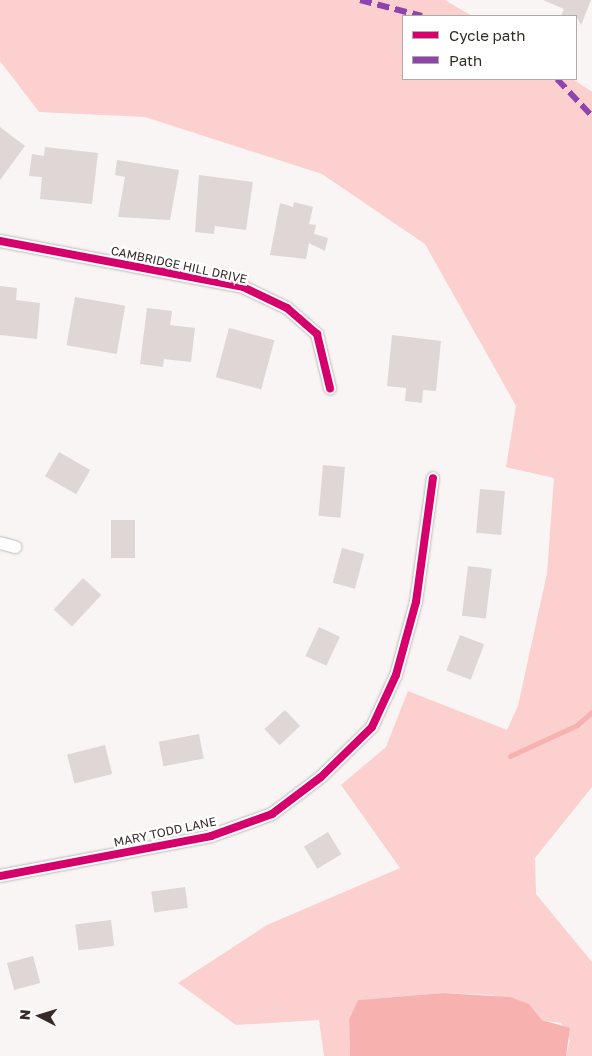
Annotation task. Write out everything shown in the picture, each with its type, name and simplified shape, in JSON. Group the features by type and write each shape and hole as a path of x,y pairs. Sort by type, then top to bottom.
{"street":[{"name":"CAMBRIDGE HILL DRIVE","path":"0,241 243,287 287,308 316,334 330,388"},
{"name":"MARY TODD LANE","path":"0,876 211,836 272,814 321,777 372,727 396,675 416,602 433,478"},
{"path":"0,543 15,547"}],"shaded area":[{"path":"0,0 445,0 470,15 402,15 402,80 574,80 592,92 592,787 535,858 536,894 592,962 592,1056 566,1056 570,1040 561,1023 542,1020 529,1004 492,995 443,993 358,1000 349,1019 350,1056 324,1056 319,1020 236,1025 178,983 267,925 400,868 341,785 386,747 408,691 507,730 518,706 547,573 554,478 506,467 516,406 425,244 322,174 145,117 39,112 0,61"},
{"path":"443,993 510,997 529,1004 542,1020 570,1028 566,1056 350,1056 349,1019 358,1000"}],"building":[{"path":"543,0 591,0 581,25 577,15 561,15 564,9"},
{"path":"0,127 25,146 0,180"},
{"path":"45,147 98,153 92,204 40,199 42,177 29,176 32,154 44,156"},
{"path":"117,160 179,170 170,220 118,217 125,177 115,175"},
{"path":"199,175 253,182 246,230 215,226 214,234 195,232"},
{"path":"294,202 313,207 309,224 316,225 314,234 328,238 325,251 309,243 306,259 270,255 280,203 293,207"},
{"path":"0,286 17,288 16,300 40,303 37,339 0,335"},
{"path":"75,297 125,306 117,354 66,345"},
{"path":"147,308 172,311 170,325 195,328 191,362 164,359 163,367 140,364"},
{"path":"229,328 274,340 261,389 216,377"},
{"path":"392,335 441,341 436,391 423,390 422,403 405,401 406,388 387,386"},
{"path":"59,452 90,470 76,494 45,476"},
{"path":"323,465 345,467 340,518 319,516"},
{"path":"480,489 505,491 501,535 476,533"},
{"path":"111,520 135,520 135,558 111,558"},
{"path":"342,548 364,554 355,589 333,583"},
{"path":"468,566 492,569 486,619 462,616"},
{"path":"83,578 101,595 72,626 54,609"},
{"path":"319,627 340,637 326,666 305,656"},
{"path":"460,635 484,644 471,680 446,670"},
{"path":"285,710 300,726 280,745 265,729"},
{"path":"199,734 204,759 164,766 159,742"},
{"path":"105,745 112,774 74,784 67,754"},
{"path":"328,832 341,854 317,869 304,846"},
{"path":"185,887 188,908 154,913 151,892"},
{"path":"111,920 114,946 78,950 75,924"},
{"path":"33,956 40,983 14,990 7,963"}],"waterway":[{"path":"510,756 577,725 592,712"}],"marked path":[{"path":"360,0 418,15"},
{"path":"558,80 592,116"}],"cycle path":[{"path":"0,241 243,287 287,308 317,334 330,388"},
{"path":"0,876 211,836 272,814 321,777 372,727 396,675 416,602 433,478"}]}
